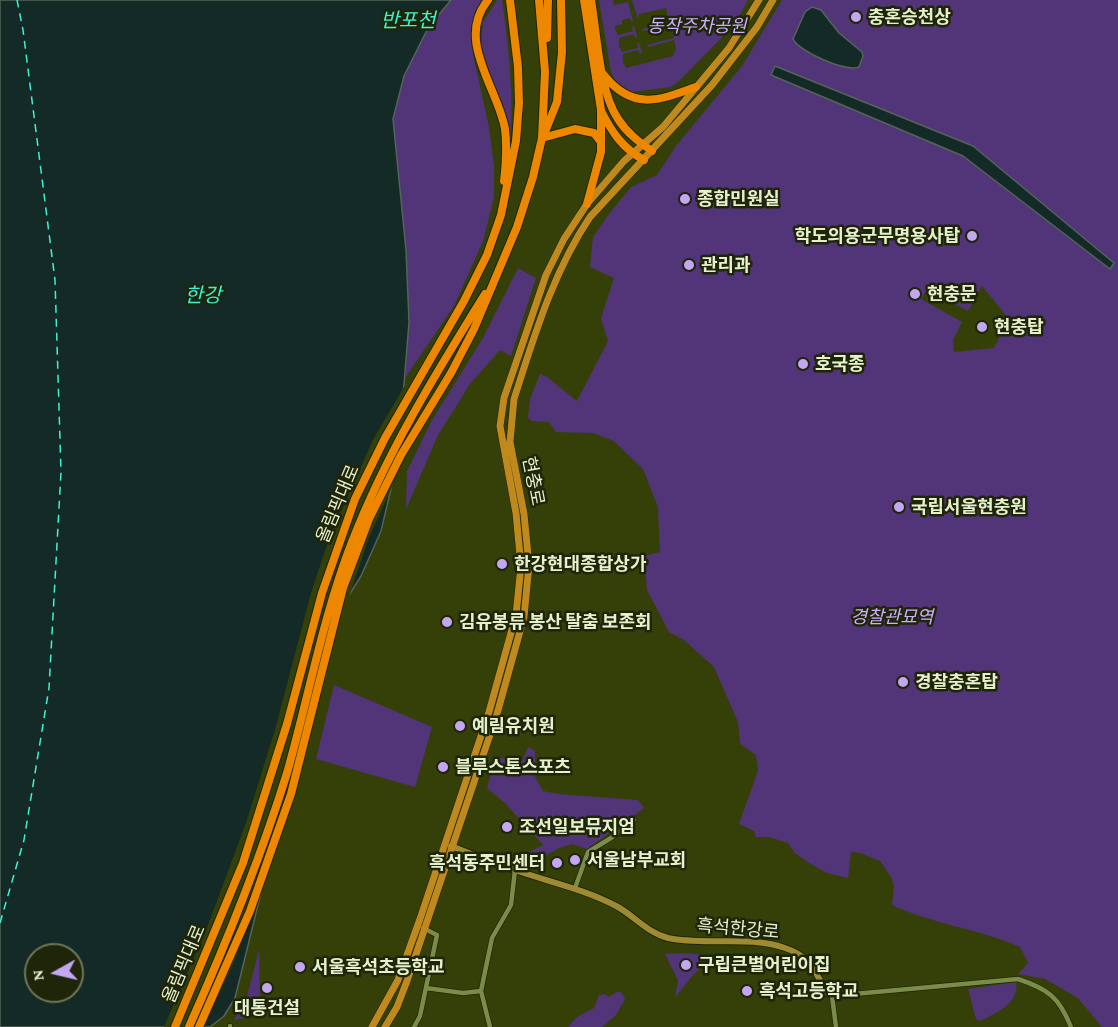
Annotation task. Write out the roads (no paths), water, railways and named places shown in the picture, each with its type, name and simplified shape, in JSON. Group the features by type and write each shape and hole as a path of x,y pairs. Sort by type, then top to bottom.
{"highway":[{"path":"488,0 476,27 476,48 505,129 506,164 501,215"},
{"name":"올림픽대로","path":"175,1027 243,863 287,724 322,593 356,499 385,438 488,255 501,215 516,141 519,103 518,67 510,0"},
{"name":"올림픽대로","path":"539,0 545,72"},
{"name":"올림픽대로","path":"200,1027 250,910 291,794 343,588 369,519 400,455 451,372 474,329 502,265 530,187 542,138 548,0"},
{"path":"542,138 557,102 562,52 561,0"},
{"path":"586,0 606,91 618,120 652,151"},
{"path":"586,0 601,110 601,152 587,204"},
{"path":"603,73 612,85 629,98 666,98 696,87"},
{"path":"601,110 613,134 633,154 644,160"},
{"path":"542,138 575,129 594,133 601,142"},
{"name":"올림픽대로","path":"189,1027 220,958 256,865 287,772 332,599 351,543 372,493 397,444 502,265"}],"main road":[{"name":"현충로","path":"372,1027 398,980 420,919 489,712 516,615 521,566 516,513 500,426 504,398 546,275 564,239 587,204 633,154 657,134 729,48 759,0"},
{"name":"현충로","path":"385,1027 404,990 497,714 527,603 529,565 525,514 510,442 514,399 549,297 576,238 597,207 644,160 725,70 757,27 773,0"}],"street":[{"path":"575,888 588,852 634,820"},
{"name":"흑석한강로","path":"451,846 515,870 575,888 618,907 645,927 666,938 752,943 785,948 806,958 829,994"},
{"path":"490,1027 480,991 492,938 511,905 515,870"},
{"path":"414,1027 420,1016 437,935 423,928"},
{"path":"836,1027 829,994 1018,979 1046,990 1065,1013 1071,1027"},
{"path":"426,988 463,993 480,991"}],"water":[{"name":"한강","path":"0,0 451,0 428,28 404,76 393,119 406,250 409,322 400,434 391,489 381,531 361,576 344,603 296,751 235,998 224,1016 210,1027 0,1027"},
{"path":"812,7 821,10 839,33 862,52 859,67 844,67 823,60 804,50 793,39 805,12"},
{"path":"775,66 973,146 1114,263 1110,269 963,156 771,75"}],"place":[{"name":"충혼승천상","path":"856,17"},
{"name":"종합민원실","path":"685,199"},
{"name":"학도의용군무명용사탑","path":"972,236"},
{"name":"관리과","path":"689,265"},
{"name":"현충문","path":"915,294"},
{"name":"현충탑","path":"982,327"},
{"name":"호국종","path":"803,364"},
{"name":"국립서울현충원","path":"899,507"},
{"name":"한강현대종합상가","path":"502,564"},
{"name":"김유봉류 봉산 탈춤 보존회","path":"447,622"},
{"name":"경찰충혼탑","path":"903,682"},
{"name":"예림유치원","path":"460,726"},
{"name":"블루스톤스포츠","path":"443,767"},
{"name":"조선일보뮤지엄","path":"507,827"},
{"name":"서울남부교회","path":"575,860"},
{"name":"흑석동주민센터","path":"557,863"},
{"name":"구립큰별어린이집","path":"686,965"},
{"name":"서울흑석초등학교","path":"300,967"},
{"name":"대통건설","path":"267,988"},
{"name":"흑석고등학교","path":"747,991"}],"water label":[{"name":"반포천","path":"408,21"}],"park label":[{"name":"동작주차공원","path":"697,26"},
{"name":"경찰관묘역","path":"892,617"}]}
